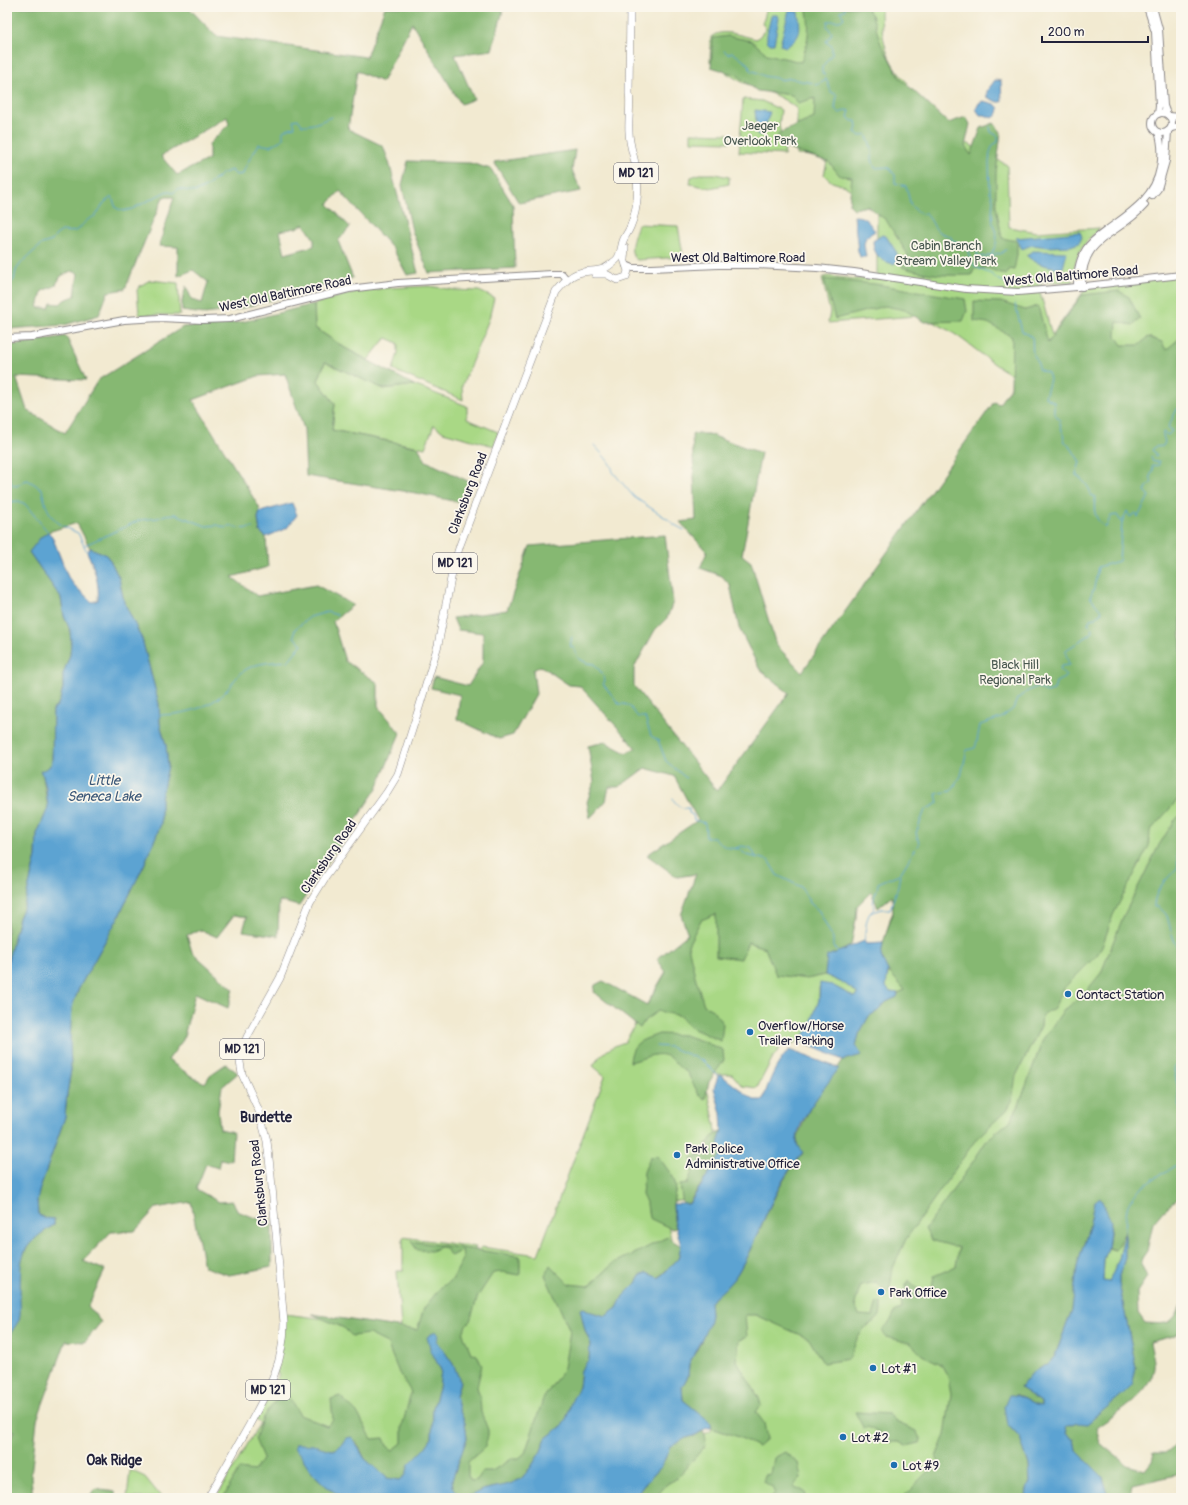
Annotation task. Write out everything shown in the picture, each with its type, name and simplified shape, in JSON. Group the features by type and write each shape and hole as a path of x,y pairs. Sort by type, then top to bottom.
{"main road":[{"name":"MD 121","path":"626,236 634,214 637,200 636,169 629,134 628,108 626,100 629,93 630,7"},
{"path":"610,276 608,271 620,255 626,236"},
{"path":"569,279 588,274 603,273 617,280 626,277 628,271 624,256 627,241 626,236"},
{"name":"Clarksburg Road","path":"208,1498 271,1385 279,1363 283,1337 283,1318 265,1131 259,1111 242,1074 240,1062 241,1052 247,1037 280,978 310,902 325,878 387,792 398,774 436,653 453,568 460,545 556,292 569,279 579,272 602,269 613,263 621,261 626,264"}],"street":[{"path":"1079,287 1079,263 1086,249 1095,238 1138,207 1155,184 1161,161 1161,140 1153,125 1154,118 1158,114 1155,32 1147,7"},
{"path":"1079,287 1083,267 1089,252 1101,239 1139,212 1158,188 1166,161 1169,130 1172,124 1164,106 1159,29 1152,7"},
{"path":"1158,114 1181,117"},
{"path":"1158,132 1164,133 1181,126"},
{"name":"West Old Baltimore Road","path":"626,264 633,268 718,265 817,268 854,272 943,286 989,291 1018,292 1079,287 1181,275"},
{"name":"West Old Baltimore Road","path":"626,277 633,272 652,268"},
{"name":"West Old Baltimore Road","path":"7,338 32,337 118,320 160,318 203,320 230,319 349,289 398,283 552,274 562,274 569,279"}],"green space":[{"path":"7,7 188,7 216,36 366,57 385,7 504,7 492,50 455,55 474,99 461,104 412,23 382,82 357,71 348,129 383,146 389,162 418,273 407,275 393,249 340,191 328,204 350,227 338,241 353,278 232,311 204,314 182,311 182,301 186,286 192,300 202,303 208,282 193,270 178,276 178,247 159,246 174,197 163,197 125,289 108,292 99,315 64,325 7,329","holes":["227,117 229,124 209,144 209,159 177,175 161,156","304,224 314,239 314,246 285,254 280,231 296,228","71,271 78,273 75,296 64,300 60,304 51,303 49,308 38,308 42,291 55,286 61,276"]},
{"name":"Black Hill Regional Park","path":"768,7 881,7 883,38 889,57 900,75 908,83 897,102 945,131 1007,165 1009,227 1036,232 1100,228 1083,246 1077,258 1073,282 1041,282 1040,292 1052,335 1086,288 1181,275 1181,1003 1148,1132 1022,1498 640,1498 697,1437 711,1431 715,1417 697,1403 912,997 905,990 898,993 890,992 886,987 889,971 882,951 890,919 902,893 889,839 811,978 825,975 845,984 857,993 857,996 854,997 832,985 819,987 819,1000 810,1028 799,1041 791,1044 783,1044 773,1057 757,1088 742,1086 732,1074 701,1074 708,1093 715,1124 718,1150 684,1201 674,1201 666,1193 661,1197 674,1251 585,1343 532,1452 466,1488 443,1314 481,1247 538,1255 605,1076 593,1066 606,1051 625,1042 750,826 1021,380 993,363 945,328 915,316 828,323 830,312 822,278 827,276 855,279 877,279 877,193 855,193 845,186 832,182 824,175 828,157 797,155 797,109 785,100 740,81 714,66 710,62 711,37 716,34 727,33 757,39 766,29 762,23"},
{"name":"Cabin Branch Stream Valley Park","path":"806,7 866,7 872,15 881,44 900,78 948,123 966,117 970,124 965,146 971,155 981,128 994,123 1001,132 996,173 996,206 1002,238 1017,241 1017,255 1014,270 1010,269 1006,275 987,268 974,269 972,275 954,275 928,273 902,267 908,255 886,220 867,206 854,209 849,204 852,177 840,176 829,162 788,149 777,134 814,118 815,98 798,103 792,95 757,91 737,75 711,67 713,38 728,36 752,41 767,54 801,62 808,35 808,14"},
{"name":"Jaeger Overlook Park","path":"743,99 762,101 781,110 779,126 785,148 784,155 739,152"},
{"path":"691,133 730,134 730,142 691,141"},
{"path":"575,150 572,170 581,191 519,203 494,162"},
{"path":"408,161 470,163 491,169 513,205 515,268 429,273 412,231 402,185"},
{"path":"700,174 715,174 729,177 729,184 710,188 690,184 691,177"},
{"path":"638,224 678,226 683,255 681,257 637,260 632,253 632,243"},
{"path":"824,279 875,284 965,299 967,311 963,321 924,322 905,310 885,306 835,319"},
{"path":"150,280 178,283 180,315 139,314 137,290 140,286"},
{"path":"429,286 455,290 479,291 494,298 489,319 462,386 463,400 393,370 398,353 398,343 387,338 368,360 345,348 315,328 314,304 355,292 386,288"},
{"path":"1119,291 1129,297 1140,319 1133,325 1117,322 1116,336 1122,345 1139,345 1148,337 1162,342 1166,350 1181,337 1181,796 1150,831 1149,846 1113,915 1102,947 1097,955 1064,988 1054,1008 1042,1015 1041,1026 1016,1076 1012,1101 1007,1110 977,1138 906,1239 893,1268 889,1293 887,1293 877,1282 861,1285 855,1304 859,1315 873,1316 877,1302 881,1303 881,1310 879,1318 861,1332 849,1359 823,1363 809,1339 756,1315 745,1315 747,1337 739,1340 737,1361 759,1398 761,1405 756,1412 764,1423 767,1439 758,1447 739,1437 711,1428 711,1424 683,1400 682,1387 688,1376 689,1364 700,1344 711,1315 710,1302 729,1284 739,1271 784,1180 803,1153 798,1148 797,1139 810,1108 843,1060 861,1055 856,1047 859,1034 869,1016 878,1011 886,1002 897,997 898,993 905,990 888,971 881,956 883,943 893,912 892,896 878,908 871,892 857,906 851,945 839,953 833,954 826,967 825,975 807,979 776,975 765,948 748,942 741,959 716,956 716,914 701,920 688,945 695,976 704,1005 714,1011 723,1024 721,1041 689,1027 680,1016 658,1011 645,1020 640,1028 594,992 595,985 603,981 647,1005 666,972 657,959 688,934 681,915 696,874 677,877 647,855 698,820 674,776 645,768 619,787 609,787 606,801 590,818 587,802 594,782 588,746 605,742 626,753 636,748 580,686 569,685 541,666 533,670 536,694 513,735 499,739 457,719 460,695 431,688 434,677 468,686 483,662 483,633 458,630 453,618 507,610 530,546 665,535 673,602 667,618 655,630 634,668 634,686 717,791 789,693 760,670 739,628 730,585 722,576 700,568 707,552 680,522 696,520 692,434 708,434 761,453 742,555 751,562 776,645 802,672 994,402 999,404 1011,387 1012,337 988,323 974,321 974,301 1001,302 1025,310 1038,306 1048,343 1082,295"},
{"path":"314,304 315,328 345,348 414,385 384,389 325,362 318,381 335,404 332,430 418,447 426,461 472,483 463,503 416,493 306,476 304,429 285,374 258,376 193,400 259,507 260,512 258,518 260,532 266,537 268,567 232,577 257,596 316,585 353,605 333,621 345,661 378,683 378,706 400,733 377,788 299,906 279,901 278,936 243,931 247,917 234,915 217,937 201,930 187,935 192,952 233,989 228,1008 195,993 183,1040 168,1060 194,1078 205,1083 210,1075 226,1064 238,1073 222,1087 218,1111 220,1129 233,1132 231,1161 220,1159 218,1168 206,1164 196,1189 219,1202 233,1201 237,1211 258,1219 259,1216 271,1216 272,1267 229,1275 204,1267 191,1202 156,1208 135,1231 111,1232 83,1261 105,1270 88,1306 101,1322 85,1342 66,1341 37,1420 31,1477 33,1498 11,1498 7,1490 7,1444 15,1431 7,1431 7,1338 19,1319 20,1268 22,1258 28,1246 38,1235 54,1225 54,1219 44,1218 38,1214 37,1200 65,1117 71,1070 70,1040 72,1007 79,988 118,918 144,865 161,824 161,798 168,766 166,745 160,724 159,704 142,639 124,602 119,578 110,560 105,554 90,548 77,523 48,532 29,552 61,598 64,616 70,630 70,655 63,674 63,688 60,700 57,706 53,709 52,763 43,776 48,808 37,834 36,857 24,906 19,918 7,964 7,346 66,336 86,380 16,377 27,410 65,433 98,380 183,327 242,322"},
{"path":"325,362 384,389 414,385 467,406 467,419 498,432 494,446 443,432 434,425 425,448 332,430 335,404 318,381"},
{"path":"1181,814 1181,1196 1163,1211 1153,1223 1147,1251 1140,1261 1147,1277 1137,1292 1138,1313 1145,1323 1159,1324 1168,1322 1175,1317 1181,1305 1181,1334 1178,1333 1173,1336 1150,1342 1154,1367 1152,1377 1147,1386 1122,1410 1096,1428 1100,1443 1127,1465 1145,1470 1152,1461 1154,1453 1166,1453 1178,1442 1181,1431 1181,1474 1132,1485 1129,1498 1109,1498 1103,1477 1076,1450 1074,1439 1067,1433 1066,1427 1077,1423 1136,1368 1119,1283 1119,1276 1125,1258 1125,1232 1115,1250 1108,1248 1111,1227 1109,1218 1106,1213 1094,1202 1090,1223 1077,1267 1072,1310 1055,1356 1048,1364 1033,1372 1020,1388 1041,1402 1041,1407 1036,1406 1016,1394 1007,1424 1020,1438 1029,1465 1030,1482 1027,1489 1026,1498 902,1498 929,1471 939,1466 936,1457 945,1435 951,1394 948,1377 941,1364 922,1355 910,1343 886,1337 882,1330 890,1322 895,1311 902,1309 901,1300 908,1280 922,1292 932,1286 934,1276 956,1266 959,1248 931,1240 925,1229 987,1140 1010,1121 1019,1105 1043,1039 1063,1011 1083,995 1101,973 1123,917 1159,845 1174,821"},
{"path":"659,1034 684,1035 723,1050 724,1060 709,1082 705,1099 699,1095 687,1072 670,1058 655,1055 630,1062 633,1050 638,1043"},
{"path":"722,1131 719,1140 721,1155 688,1204 683,1205 680,1185 687,1184 692,1172 692,1158 699,1155 712,1137"},
{"path":"658,1156 673,1177 676,1186 673,1204 676,1228 672,1229 649,1218 647,1204 642,1195 644,1172 650,1157"},
{"path":"1125,1231 1119,1259 1109,1283 1103,1281 1104,1260 1108,1248 1115,1250"},
{"path":"403,1237 476,1247 441,1302 424,1443 331,1498 216,1498 260,1423 256,1420 279,1374 277,1373 284,1314 401,1328 397,1271 403,1271"},
{"path":"667,1237 681,1246 678,1259 658,1278 647,1273 640,1276 636,1283 623,1296 617,1308 606,1316 591,1312 584,1308 585,1330 590,1342 589,1360 581,1370 579,1387 572,1400 566,1420 562,1426 546,1438 541,1451 521,1479 510,1484 482,1490 472,1495 460,1497 453,1487 452,1480 467,1438 465,1423 459,1409 456,1396 460,1381 453,1364 437,1341 431,1351 441,1370 439,1389 433,1408 432,1438 425,1448 409,1464 406,1476 400,1480 387,1479 365,1459 356,1441 346,1438 340,1446 334,1450 317,1446 300,1453 319,1480 346,1498 223,1498 239,1469 254,1471 263,1458 255,1439 263,1417 284,1390 300,1415 327,1426 333,1420 331,1399 340,1396 358,1414 372,1439 384,1438 387,1446 393,1450 402,1443 402,1427 411,1392 399,1373 387,1343 369,1334 352,1336 344,1328 312,1314 417,1330 424,1308 441,1287 452,1280 463,1259 462,1250 451,1256 445,1248 440,1247 431,1251 417,1250 411,1241 520,1256 520,1275 502,1272 493,1273 478,1296 470,1321 466,1325 463,1334 471,1353 477,1355 482,1365 477,1387 480,1397 481,1412 488,1430 485,1447 468,1462 468,1476 471,1481 477,1480 483,1471 492,1471 513,1458 519,1458 525,1453 543,1399 564,1368 570,1331 545,1275 550,1265 569,1284 589,1286 614,1263"},
{"path":"855,1412 889,1414 896,1422 916,1431 921,1440 920,1443 906,1446 899,1442 890,1442 886,1437 868,1427 864,1429"},
{"path":"703,1431 706,1445 676,1479 667,1484 655,1498 635,1498 644,1485 662,1466 670,1447 686,1437 694,1436"},
{"path":"785,1452 798,1463 801,1478 793,1486 805,1492 807,1498 771,1498 775,1494 772,1487 763,1482 765,1475 771,1474 774,1458"},
{"path":"130,1470 145,1477 162,1498 127,1498"},
{"path":"95,1489 115,1492 116,1498 89,1498"}],"water":[{"path":"789,10 798,12 800,28 798,36 786,47 780,45"},
{"path":"771,15 777,15 779,18 774,44 770,44 767,41"},
{"path":"995,80 1001,81 1002,102 997,102 987,97 987,91"},
{"path":"983,101 998,107 999,111 996,116 992,118 985,115 980,115 976,109 979,103"},
{"path":"755,110 770,112 762,136 757,134"},
{"path":"854,216 864,218 875,231 866,237 864,244 866,257 860,257 858,251"},
{"path":"1080,232 1082,237 1079,243 1071,246 1048,247 1032,245 1022,249 1016,238"},
{"path":"882,235 886,236 897,253 897,261 894,264 889,263 879,257 874,250 873,241"},
{"path":"1033,251 1067,252 1063,268 1048,266 1034,261 1026,255"},
{"path":"292,503 297,515 287,528 266,537 260,532 258,518 260,512"},
{"name":"Little Seneca Lake","path":"48,532 52,536 68,577 74,585 92,602 98,600 98,588 94,569 87,552 90,548 105,554 110,560 119,578 124,602 142,639 159,704 160,724 166,745 168,766 161,798 161,824 144,865 118,918 79,988 72,1007 70,1040 71,1070 65,1117 37,1200 38,1214 44,1218 54,1219 54,1225 33,1240 27,1247 21,1263 20,1318 7,1338 7,964 19,918 24,906 36,857 37,834 48,808 46,788 40,771 48,768 52,763 53,709 57,706 60,700 63,688 63,674 70,655 71,643 70,630 64,616 61,598 29,552 41,537"},
{"path":"864,941 866,944 883,943 881,956 888,971 886,987 890,992 898,993 897,997 886,1002 878,1011 869,1016 859,1034 856,1047 862,1055 843,1060 799,1041 812,1025 812,1020 819,1000 820,983 832,985 854,997 857,996 857,993 845,984 825,975 827,956"},
{"path":"789,1050 839,1068 814,1102 802,1122 797,1143 800,1150 803,1152 784,1179 739,1271 729,1284 710,1302 711,1315 709,1324 689,1364 688,1376 682,1387 683,1400 708,1420 711,1424 711,1428 707,1428 670,1447 662,1466 644,1485 635,1498 346,1498 326,1486 309,1468 301,1455 294,1448 295,1444 306,1444 333,1450 339,1447 346,1438 352,1437 365,1459 387,1478 400,1480 406,1475 409,1464 425,1448 432,1438 433,1408 439,1389 441,1370 431,1351 427,1337 435,1331 439,1334 437,1341 453,1364 460,1381 456,1396 459,1409 465,1423 467,1438 452,1480 453,1487 460,1497 472,1495 482,1490 510,1484 521,1479 541,1451 546,1438 562,1426 566,1420 572,1400 579,1387 581,1370 589,1359 590,1342 585,1330 580,1309 584,1308 591,1312 606,1316 617,1308 623,1296 636,1283 640,1276 647,1273 659,1278 678,1259 681,1246 674,1219 673,1204 689,1204 721,1155 719,1140 722,1131 721,1113 714,1088 718,1076 721,1075 754,1100 763,1100 773,1074 780,1061"},
{"path":"1100,1197 1111,1221 1108,1248 1104,1260 1103,1281 1109,1282 1119,1259 1125,1231 1125,1258 1119,1276 1119,1283 1136,1368 1132,1385 1123,1394 1087,1424 1077,1423 1066,1427 1067,1433 1074,1439 1076,1450 1103,1477 1109,1498 1026,1498 1027,1489 1030,1482 1029,1465 1020,1438 1007,1424 1004,1407 1009,1395 1018,1396 1032,1404 1041,1406 1041,1402 1020,1388 1033,1372 1048,1364 1055,1356 1072,1310 1077,1267 1090,1223 1094,1202"}],"waterway":[{"path":"826,80 825,75 822,73 822,67 832,54 832,46 826,42 832,33 827,26 828,21 840,21 844,18 840,11 845,10 845,7"},
{"path":"724,51 728,54 732,52 748,64 751,71 764,76 780,80 792,78 811,82 817,85 826,80 831,92 837,95 835,109 840,113 846,110 850,111 848,117 852,121 856,121 857,127 855,133 860,136 866,134 872,149 872,160 875,168 888,167 895,175 895,183 906,186 911,206 921,214 926,214 937,230 950,236 953,241 964,246 968,251 972,262 977,267 990,273 998,280 1009,284"},
{"path":"7,286 14,280 16,270 22,262 42,244 52,241 56,235 62,231 76,231 85,222 96,215 105,202 112,197 116,208 123,211 132,209 167,191 173,193 178,189 195,192 206,187 222,174 231,170 236,175 243,174 248,162 259,144 270,146 283,139 283,131 295,127 293,120 298,119 302,125 309,125 331,117"},
{"path":"990,127 991,132 998,136 998,142 993,145 990,152 989,163 990,191 993,199 993,224 997,236 996,244 991,256"},
{"path":"969,251 972,246 977,251 977,258 983,256 986,258 988,255 994,256 996,253 1000,254 1007,249"},
{"path":"1015,304 1022,331 1032,337 1033,353 1038,362 1038,369 1048,373 1050,379 1045,397 1054,402 1054,413 1059,419 1065,442 1072,449 1080,462 1076,475 1086,484 1091,495 1096,497 1094,506 1095,514 1099,522 1106,527 1111,516 1117,515 1122,523"},
{"path":"864,941 868,916 870,913 882,909 890,909 898,887 900,874 919,843 916,833 925,810 938,803 936,794 951,791 961,776 967,750 975,748 980,725 1001,718 1013,709 1017,699 1036,687 1047,692 1054,690 1056,682 1064,678 1066,675 1060,670 1061,666 1069,665 1066,650 1091,634 1092,628 1088,624 1090,619 1095,618 1102,612 1090,597 1094,588 1098,567 1119,561 1122,523 1127,511 1130,517 1136,513 1138,517 1149,496 1145,492 1147,487 1152,482 1150,476 1153,471 1152,466 1159,465 1159,461 1153,462 1151,457 1157,455 1152,450 1155,447 1163,446 1165,442 1163,432 1168,435 1172,431 1168,427 1177,409 1181,412"},
{"path":"594,445 608,461 613,472 634,497 684,530"},
{"path":"7,471 12,485 17,486 28,480 42,489 46,505 52,517 63,526 78,533 87,552"},
{"path":"7,502 19,501 25,504 48,532"},
{"path":"85,545 140,520 158,518 165,515 175,514 206,526 218,525 225,528 230,526 253,528"},
{"path":"159,715 177,714 205,706 213,702 227,690 247,669 264,663 288,661 302,644 294,637 295,629 310,617 327,612 337,615"},
{"path":"572,637 570,646 574,648 578,658 587,663 594,664 601,672 605,681 603,684 619,704 626,704 638,717 645,717 651,736 658,740 666,761 686,778"},
{"path":"673,799 676,804 684,808 689,808 689,813 693,815 694,820 705,823 706,837 714,837 728,848 740,849 746,855 768,860 777,875 801,887 810,903 819,911 833,939 833,947 839,953"},
{"path":"736,848 741,846 751,848 756,857"},
{"path":"1181,847 1177,851 1178,867 1159,890 1156,895 1154,907 1159,907 1166,915 1174,939 1181,951"},
{"path":"871,912 874,909 873,901 878,883 899,874"},
{"path":"1181,1035 1179,1039 1179,1047 1181,1052"},
{"path":"656,1046 670,1047 703,1061 718,1076"},
{"path":"1181,1064 1176,1066 1174,1069 1178,1088 1181,1117"},
{"path":"1125,1231 1127,1209 1129,1203 1138,1191 1152,1180 1181,1164"}],"place":[{"name":"Contact Station","path":"1068,994"},
{"name":"Overflow/Horse Trailer Parking","path":"750,1032"},
{"name":"Park Police Administrative Office","path":"677,1155"},
{"name":"Park Office","path":"881,1292"},
{"name":"Lot #1","path":"873,1368"},
{"name":"Lot #2","path":"843,1437"},
{"name":"Lot #9","path":"894,1465"}],"district":[{"name":"Burdette","path":"266,1117"},
{"name":"Oak Ridge","path":"114,1460"}]}
